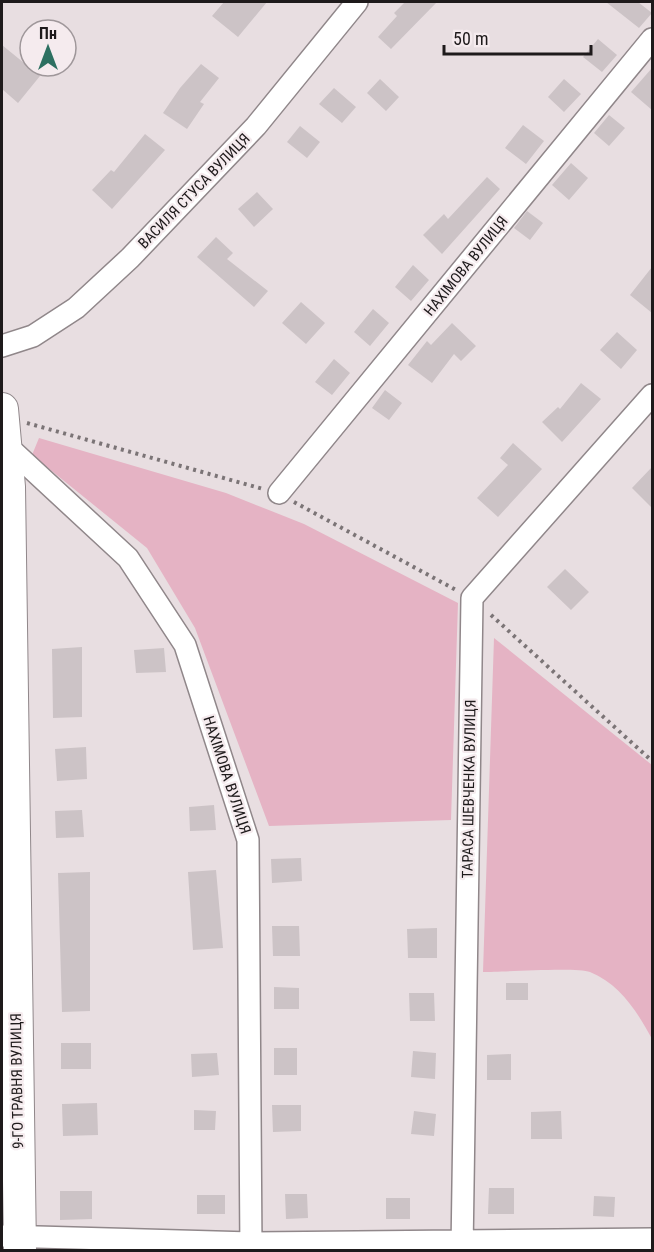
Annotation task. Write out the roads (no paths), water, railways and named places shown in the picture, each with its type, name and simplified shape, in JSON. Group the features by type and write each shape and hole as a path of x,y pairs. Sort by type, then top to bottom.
{"main road":[{"name":"9-ГО ТРАВНЯ ВУЛИЦЯ","path":"4,423 9,487 14,1241"}],"street":[{"name":"ВАСИЛЯ СТУСА ВУЛИЦЯ","path":"2,346 33,336 76,308 130,258 256,126 357,2"},
{"name":"НАХІМОВА ВУЛИЦЯ","path":"279,493 652,39"},
{"name":"ТАРАСА ШЕВЧЕНКА ВУЛИЦЯ","path":"462,1246 472,598 652,395"},
{"name":"НАХІМОВА ВУЛИЦЯ","path":"4,423 128,558 185,645 248,840 251,1247"},
{"path":"14,1241 251,1247 462,1246 652,1239"}]}
